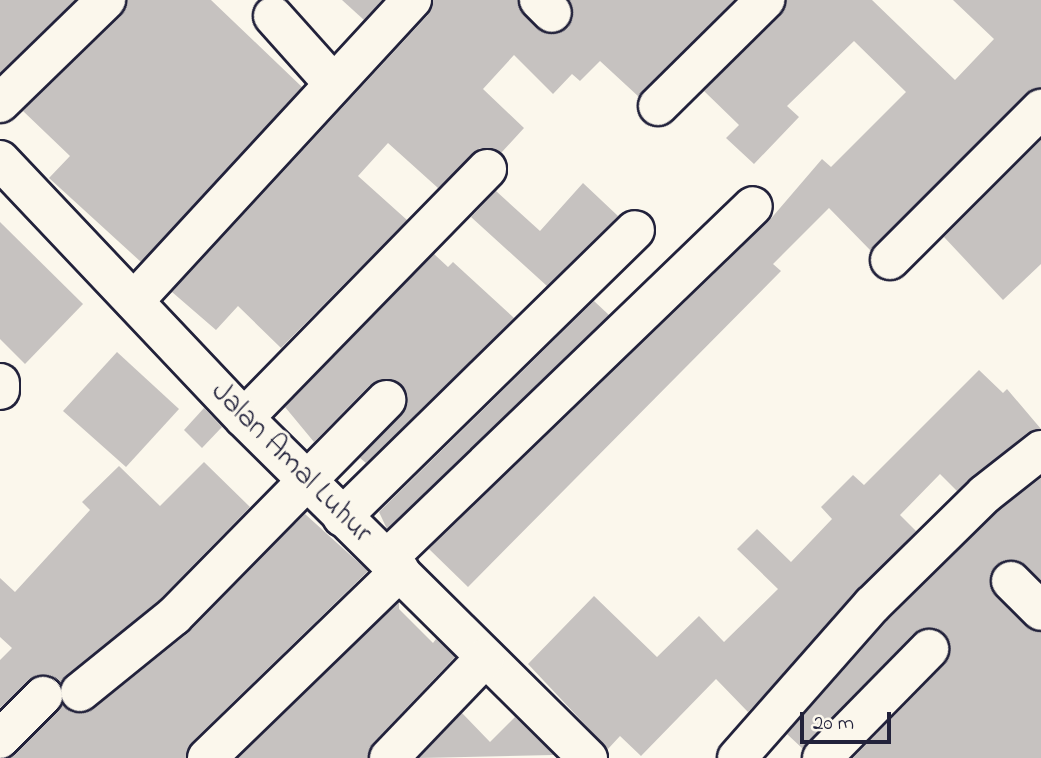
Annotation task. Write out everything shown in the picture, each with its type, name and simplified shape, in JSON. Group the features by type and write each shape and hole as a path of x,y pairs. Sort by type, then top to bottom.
{"street":[{"path":"0,103 106,0"},
{"path":"134,301 412,0"},
{"path":"658,106 765,0"},
{"path":"273,16 333,83"},
{"path":"890,260 1041,109"},
{"name":"Jalan Amal Luhur","path":"0,160 244,418 342,517 394,565 579,755"},
{"path":"244,418 487,169"},
{"path":"207,758 394,565 753,206"},
{"path":"342,517 635,230"},
{"path":"0,383 0,390"},
{"path":"0,738 174,616 386,400"},
{"path":"737,758 872,605 985,495 1041,450"},
{"path":"1011,581 1041,611"},
{"path":"822,758 929,649"},
{"path":"389,758 485,657"}],"building":[{"path":"0,0 75,0 0,73"},
{"path":"127,0 211,0 302,87 141,262 49,178 70,156 23,111 121,16"},
{"path":"342,0 382,0 364,20"},
{"path":"433,0 518,0 524,15 547,34 568,28 573,18 569,0 734,0 639,97 600,61 580,81 572,74 553,94 514,55 483,89 524,128 501,153 480,148 438,188 388,143 358,176 407,220 281,348 238,306 216,330 172,292 428,15"},
{"path":"786,0 872,0 955,80 994,39 953,0 1041,0 1041,88 1026,94 871,251 829,208 773,264 781,271 468,587 429,549 768,222 822,159 831,167 906,92 854,41 787,106 799,117 754,164 726,138 739,125 704,91 780,16"},
{"path":"1041,140 1041,264 1003,300 944,237"},
{"path":"583,183 618,216 547,286 471,217 496,191 540,231"},
{"path":"0,222 83,304 25,364 0,339"},
{"path":"434,254 448,267 453,262 514,318 366,463 360,458 407,406 407,394 392,379 370,385 314,442 285,407"},
{"path":"594,301 609,315 387,529 379,512"},
{"path":"117,352 179,409 126,467 63,411"},
{"path":"979,370 1003,393 1007,389 1041,429 1027,433 957,491 940,474 900,515 916,531 748,712 716,679 641,756 620,736 608,749 528,664 594,596 657,657 699,616 724,642 778,589 737,549 757,529 791,562 832,519 821,507 853,475 864,485"},
{"path":"204,408 222,427 202,448 184,430"},
{"path":"204,462 250,507 159,600 60,683 37,675 0,708 0,660 12,648 0,637 0,578 15,592 90,510 82,502 119,466 160,506"},
{"path":"1041,478 1041,580 1016,560 996,565 990,576 996,596 1026,626 1041,632 1041,758 853,758 945,664 950,643 934,628 913,634 803,749 787,734 888,620 999,510"},
{"path":"305,514 368,571 192,742 186,758 10,758 62,705 73,713 93,709 188,633"},
{"path":"399,602 399,609 433,643 436,639 455,657 373,743 368,758 238,758"},
{"path":"462,713 490,742 515,717 554,755 419,758"}]}
